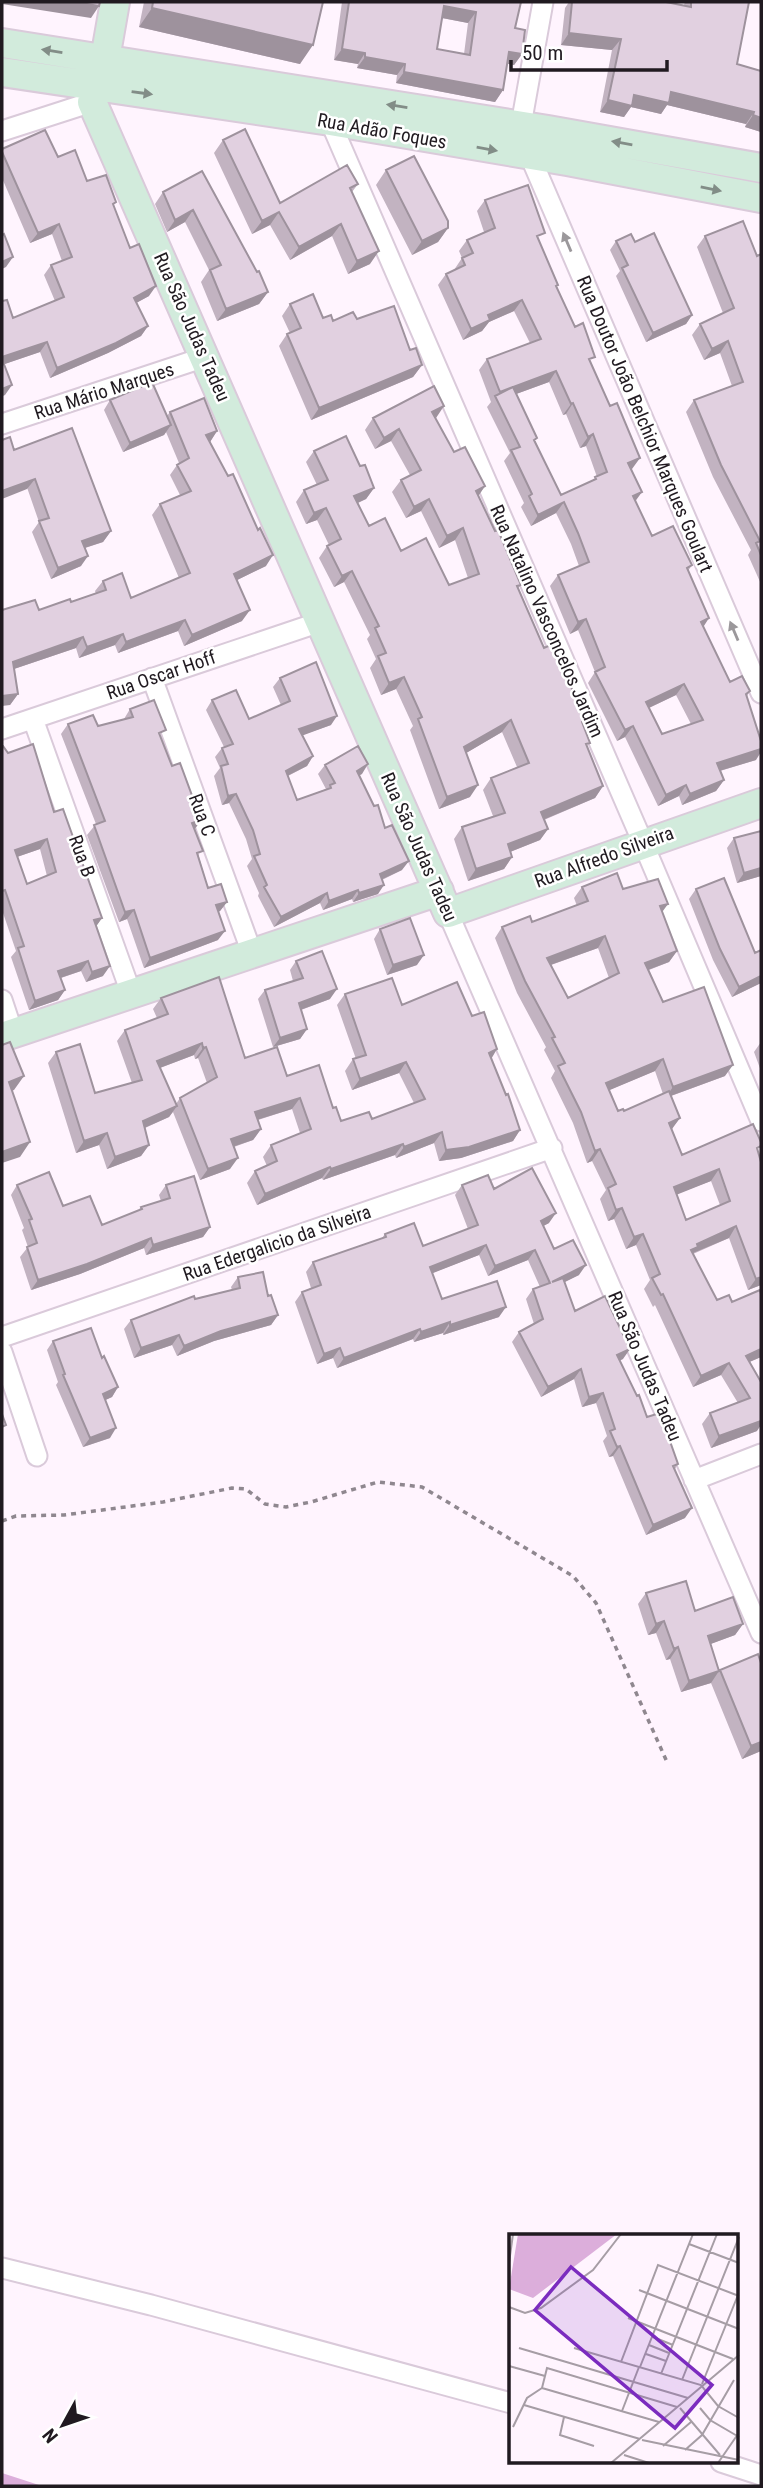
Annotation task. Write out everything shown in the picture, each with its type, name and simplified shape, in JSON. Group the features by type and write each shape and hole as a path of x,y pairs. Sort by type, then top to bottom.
{"street":[{"path":"2,131 95,94 105,59 115,2"},
{"path":"521,125 543,2"},
{"name":"Rua Adão Foques","path":"2,43 521,125 761,168"},
{"name":"Rua Adão Foques","path":"2,72 95,94 330,121 761,198"},
{"name":"Rua São Judas Tadeu","path":"95,94 205,357 761,1633"},
{"name":"Rua Natalino Vasconcelos Jardim","path":"330,121 761,1121"},
{"name":"Rua Doutor João Belchior Marques Goulart","path":"530,156 761,693"},
{"name":"Rua Mário Marques","path":"2,424 205,357"},
{"name":"Rua Oscar Hoff","path":"2,729 320,622"},
{"name":"Rua C","path":"152,678 252,953"},
{"name":"Rua B","path":"33,719 131,993"},
{"name":"Rua Alfredo Silveira","path":"7,1035 252,953 443,902 643,843 761,803"},
{"path":"2,1000 7,1035"},
{"name":"Rua Edergalicio da Silveira","path":"2,1337 552,1149"},
{"path":"2,1352 37,1456"},
{"path":"694,1480 761,1454"},
{"path":"2,2268 151,2305 509,2402"},
{"path":"727,2464 761,2475"}],"path":[{"path":"2,1521 16,1516 64,1516 163,1502 232,1488 246,1489 265,1504 286,1507 378,1482 422,1487 573,1576 596,1603 667,1762"}],"shaded area":[{"path":"2,2473 42,2486 2,2486"}],"building":[{"path":"75,2 100,2 99,6"},
{"path":"153,2 323,2 313,45 152,8"},
{"path":"349,2 521,2 515,28 525,30 522,54 509,52 503,90 404,72 405,64 365,57 365,53 342,49","holes":["444,6 476,12 470,55 437,49"]},
{"path":"572,2 666,2 691,7 691,2 749,2 737,64 761,71 761,118 753,115 754,112 671,92 669,103 634,95 632,106 608,100 621,39 569,33"},
{"path":"245,129 280,203 347,165 358,184 350,188 379,251 357,261 341,224 299,247 279,212 262,221 223,140"},
{"path":"45,130 58,157 75,150 87,181 106,175 116,202 113,204 130,248 139,244 156,286 134,298 148,326 57,368 47,342 2,357 2,301 7,300 13,318 64,297 51,265 72,257 59,224 38,233 2,152 2,149"},
{"path":"414,156 448,221 448,228 422,241 386,170"},
{"path":"202,171 257,272 259,271 268,292 226,309 210,270 221,265 193,210 175,220 163,192"},
{"path":"528,185 545,233 537,236 558,285 556,286 575,327 583,323 595,357 589,359 610,406 617,403 640,458 628,463 642,492 633,496 652,536 673,526 692,565 687,568 709,618 701,622 730,682 742,676 750,691 746,694 761,741 761,749 717,763 724,780 690,794 686,785 666,795 633,726 625,730 595,672 605,667 586,619 578,622 558,575 589,562 578,533 564,502 538,515 529,496 532,494 511,450 520,447 495,396 513,387 500,392 487,359 541,339 522,300 488,315 490,320 471,329 446,274 465,265 462,258 473,253 467,240 495,228 485,200","holes":["556,371 588,437 593,434 607,472 561,495 534,440 537,438 513,387","684,684 703,720 662,734 646,702"]},
{"path":"743,221 757,256 761,254 761,555 756,543 760,541 721,465 694,400 743,382 728,341 712,349 700,324 734,308 705,236"},
{"path":"654,233 692,315 653,333 622,268 628,265 616,241 631,234 635,242"},
{"path":"4,234 13,257 2,262 2,235"},
{"path":"313,294 323,318 331,315 333,321 353,312 357,319 394,306 410,350 416,348 422,365 319,408 287,334 301,328 290,304"},
{"path":"2,359 12,385 2,389"},
{"path":"152,382 171,425 130,443 110,400"},
{"path":"434,386 444,406 432,412 454,452 465,447 485,486 476,491 495,531 498,530 521,585 517,586 544,648 553,644 585,720 582,722 590,743 586,744 603,786 541,812 548,829 508,844 512,857 476,869 462,827 505,813 491,778 529,763 511,720 464,747 478,785 447,797 418,719 422,717 404,677 389,683 378,656 386,653 375,628 379,626 352,571 342,576 327,546 341,539 326,508 314,513 304,490 328,480 314,451 346,436 360,466 365,465 374,488 354,496 369,526 385,518 401,551 426,538 449,585 479,574 463,528 447,536 429,499 414,507 401,480 421,470 399,429 384,438 373,418"},
{"path":"204,398 217,431 206,435 228,476 233,474 258,530 260,528 273,555 234,574 250,610 192,635 185,620 126,642 123,634 87,647 83,637 13,662 18,694 2,696 2,610 35,600 39,610 70,599 71,602 106,590 103,581 122,573 131,598 190,573 160,504 191,491 177,465 189,458 170,412"},
{"path":"72,428 111,531 82,541 88,556 58,568 39,521 49,518 35,479 2,491 2,440 10,437 14,450"},
{"path":"316,662 337,716 299,729 313,756 286,771 297,800 331,788 330,785 335,783 325,765 358,746 368,764 357,771 374,806 378,805 385,828 392,825 409,861 380,874 384,885 359,893 358,890 329,901 327,893 281,917 264,887 267,885 254,856 260,854 253,830 236,794 228,796 221,766 228,764 222,748 233,744 212,700 236,690 249,719 290,701 280,678"},
{"path":"154,700 166,730 159,733 172,766 180,763 201,820 192,823 203,851 197,853 208,888 221,884 227,902 216,905 225,931 150,958 134,910 125,912 94,825 105,821 68,724 93,715 98,726 133,717 130,709"},
{"path":"33,744 54,812 63,809 102,918 94,920 110,966 92,972 88,961 58,971 65,990 35,1001 18,948 24,946 5,890 2,891 2,746 8,753","holes":["47,839 56,872 27,884 15,850"]},
{"path":"761,831 761,868 744,873 734,838"},
{"path":"617,873 623,889 658,879 668,904 660,906 677,951 645,963 663,1002 704,987 733,1065 673,1087 663,1059 606,1083 618,1111 624,1111 669,1091 680,1118 669,1123 682,1155 753,1124 761,1142 761,1146 757,1148 761,1162 761,1277 756,1279 736,1226 697,1244 698,1247 691,1250 717,1300 729,1295 732,1302 760,1290 761,1294 761,1349 746,1356 761,1382 761,1421 719,1436 710,1413 750,1398 729,1363 701,1376 663,1294 661,1295 652,1278 660,1274 643,1234 634,1237 622,1208 616,1210 608,1188 616,1184 600,1149 595,1151 581,1112 558,1066 565,1063 552,1038 555,1037 525,981 502,927 530,916 532,922 588,901 582,887","holes":["605,936 619,973 568,998 547,958","719,1169 730,1201 686,1220 674,1187"]},
{"path":"724,878 755,953 761,950 761,976 739,987 720,949 696,889"},
{"path":"410,918 424,955 393,965 380,929"},
{"path":"322,951 337,989 299,1003 307,1029 280,1038 265,990 303,978 296,961"},
{"path":"219,977 245,1058 277,1047 287,1076 319,1065 333,1108 336,1107 341,1121 369,1112 372,1119 425,1099 406,1062 360,1079 353,1059 366,1055 345,994 392,978 402,1005 457,982 472,1016 484,1012 497,1049 489,1053 506,1095 508,1094 520,1130 469,1147 446,1150 442,1132 404,1147 403,1144 331,1169 330,1167 265,1194 255,1171 277,1161 271,1145 311,1129 300,1098 255,1112 261,1129 231,1139 238,1158 208,1169 180,1098 217,1077 202,1043 157,1061 177,1106 143,1121 149,1145 115,1157 107,1133 84,1141 56,1052 80,1044 95,1093 142,1080 125,1030 168,1014 161,998"},
{"path":"10,1042 24,1076 9,1082 30,1142 2,1152 2,1045"},
{"path":"532,1168 556,1213 541,1221 554,1249 573,1240 586,1265 552,1282 563,1278 575,1311 605,1296 630,1349 617,1355 637,1396 639,1395 647,1417 660,1413 678,1464 673,1466 692,1508 653,1525 620,1446 617,1447 610,1431 615,1429 603,1393 589,1397 581,1369 548,1387 519,1332 543,1319 533,1289 550,1283 535,1250 495,1266 486,1245 430,1267 442,1299 497,1281 506,1307 450,1325 450,1322 421,1332 420,1329 344,1358 340,1348 324,1354 302,1292 321,1285 313,1262 386,1237 385,1234 414,1223 423,1246 478,1225 462,1185 488,1175 494,1189"},
{"path":"49,1172 63,1206 90,1196 102,1225 142,1209 141,1207 170,1198 166,1185 194,1176 210,1227 153,1245 151,1238 38,1280 27,1247 37,1243 29,1220 32,1219 17,1185"},
{"path":"263,1272 268,1296 271,1295 278,1315 221,1331 184,1346 179,1335 141,1348 131,1320 194,1296 195,1299 240,1288 238,1277"},
{"path":"91,1328 102,1358 104,1356 118,1387 103,1394 116,1428 90,1438 63,1375 65,1374 53,1341"},
{"path":"686,1581 695,1611 733,1597 743,1624 708,1636 719,1671 689,1681 678,1647 674,1649 664,1621 656,1624 646,1593"},
{"path":"758,1654 761,1663 761,1742 751,1746 720,1670"}]}
